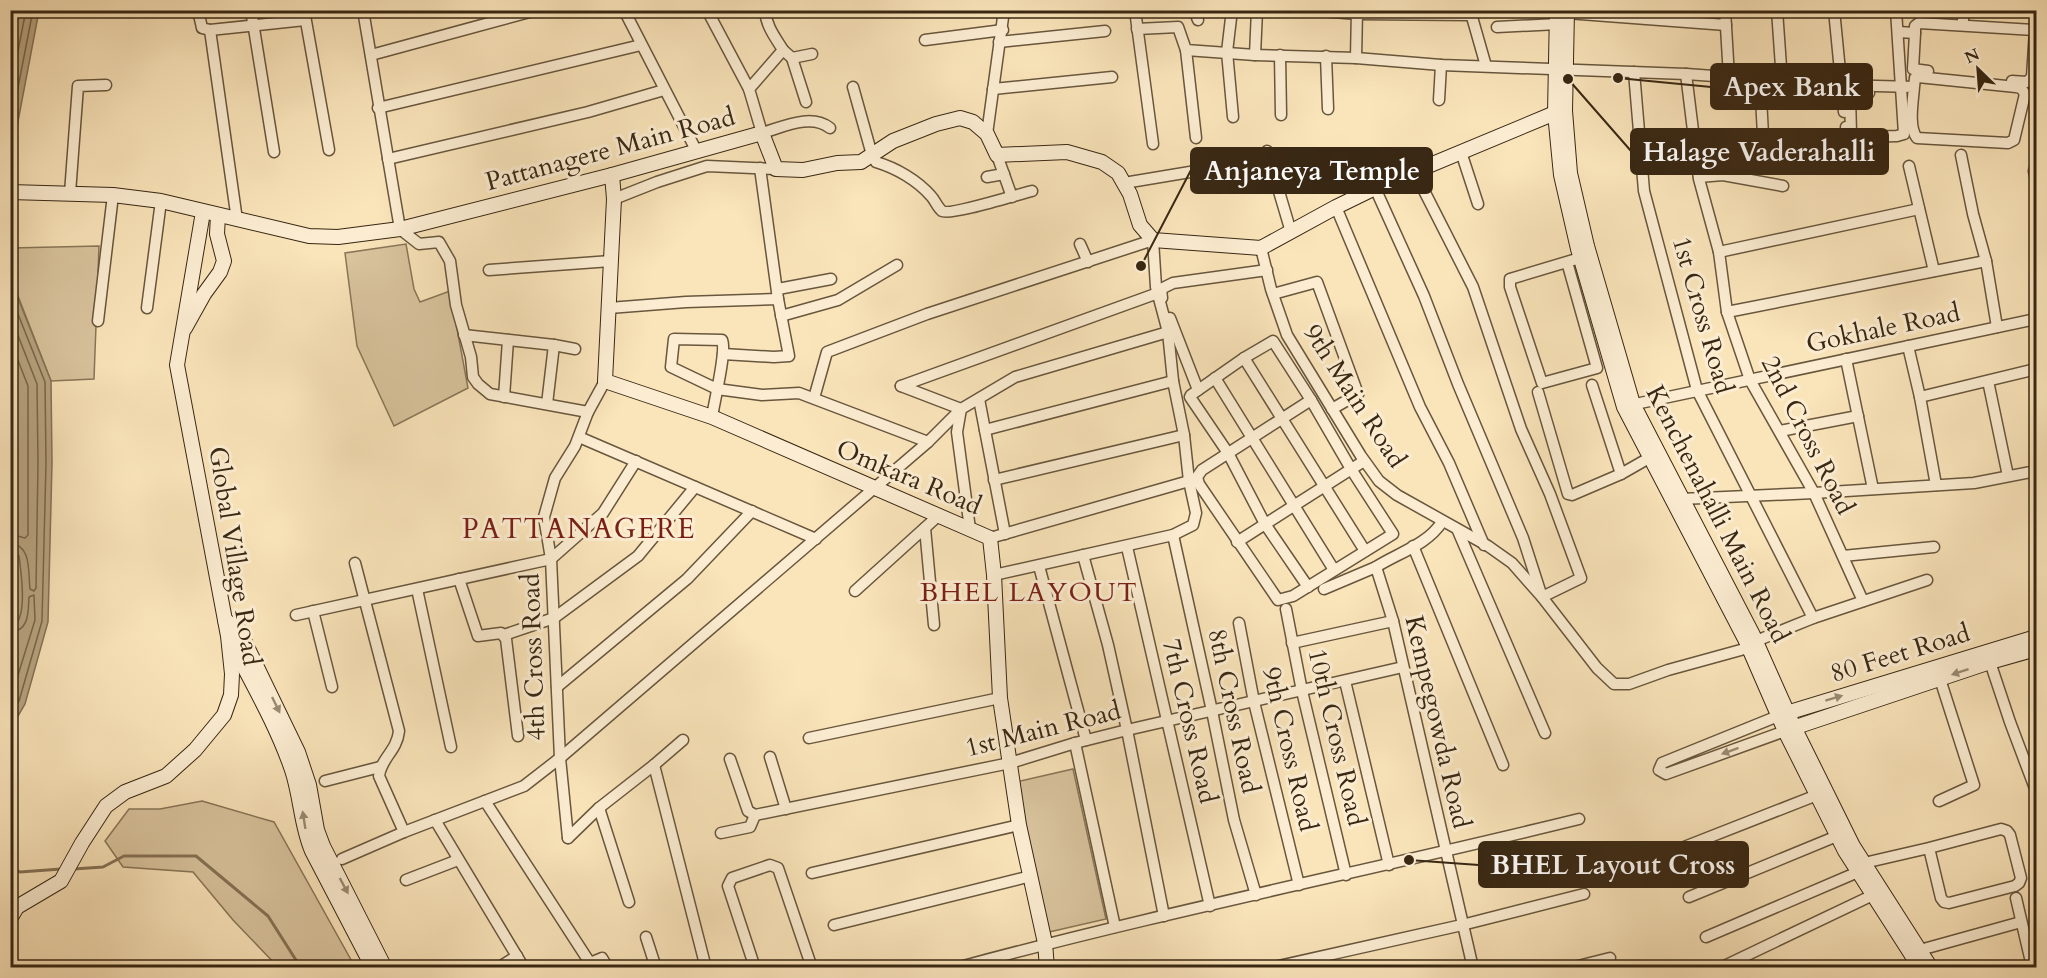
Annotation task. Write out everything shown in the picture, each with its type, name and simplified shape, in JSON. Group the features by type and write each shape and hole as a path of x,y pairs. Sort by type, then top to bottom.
{"street":[{"path":"198,10 202,28 210,30 254,25 305,15 329,150"},
{"path":"251,10 274,152"},
{"path":"363,10 400,229 419,244 439,242 450,261 456,305 471,357 473,376 478,384 490,394 588,412"},
{"path":"486,10 489,23"},
{"path":"371,55 537,10"},
{"path":"624,10 696,150"},
{"path":"707,10 749,89 762,133 813,120 823,122 830,128"},
{"path":"765,10 765,18 771,32 783,50 792,58 806,102"},
{"path":"987,134 1004,10"},
{"path":"1135,10 1154,144"},
{"path":"1255,55 1257,10"},
{"path":"1308,10 1471,13 1486,66"},
{"path":"1725,10 1729,77"},
{"path":"1777,10 1782,81"},
{"path":"1834,10 1848,148"},
{"path":"1896,10 1898,32 1901,89 1904,134 1857,137 1851,134 1849,100 1852,94 1901,89 1914,87"},
{"path":"1356,58 1357,12"},
{"path":"1497,27 1562,15 1726,25"},
{"name":"Kenchenahalli Main Road","path":"1562,15 1561,175 1580,258 1628,406 1649,458 1752,644"},
{"path":"1231,18 1227,52 1233,117"},
{"path":"1918,23 2033,29 2036,31 2032,77 2026,82 1916,70 1912,65 1915,33 1915,26 1918,23"},
{"path":"1137,29 1178,27 1185,50 1196,138"},
{"path":"210,30 237,220"},
{"path":"925,40 1002,30"},
{"path":"999,42 1105,31"},
{"path":"1898,32 1915,33"},
{"path":"378,108 641,45"},
{"path":"749,89 783,50"},
{"path":"1185,50 1255,55 1326,56 1441,65 1686,74 1901,89"},
{"path":"792,58 812,54"},
{"path":"1280,55 1281,115"},
{"path":"1326,56 1328,109"},
{"path":"1439,100 1441,65"},
{"name":"1st Cross Road","path":"1634,72 1644,191 1697,390 1813,618"},
{"name":"2nd Cross Road","path":"1686,74 1699,177 1719,252 1727,312 1750,380 1814,493 1863,601"},
{"path":"993,89 1112,77"},
{"path":"1918,77 2021,88 2025,94 2014,140 2008,143 1917,138 1913,127 1914,87 1915,78 1918,77"},
{"path":"1760,80 1763,135"},
{"path":"70,193 78,86 106,85"},
{"path":"853,87 876,162 894,167 917,184 930,195 942,211 947,212 1032,190"},
{"path":"388,159 588,112 664,90"},
{"path":"814,398 827,352 927,314 1153,240 1260,248 1376,188 1560,112"},
{"name":"Kenchenahalli Main Road","path":"1560,112 1578,208 1628,406 1681,498 1752,644 1837,836 1931,968"},
{"path":"614,199 707,166 803,170 837,163 861,162 893,141 936,124 960,118 973,122 987,134 1012,196"},
{"name":"Pattanagere Main Road","path":"11,192 113,195 160,201 309,236 328,237 360,236 400,229 612,175 762,133 776,169"},
{"path":"1267,151 1291,232"},
{"path":"994,574 1173,536 1193,525 1196,513 1173,381 1168,332 1158,293 1153,240 1140,225 1130,194 1118,172 1102,162 1067,152 997,155"},
{"path":"1461,152 1478,204"},
{"path":"1961,155 1973,214 1986,261 1996,327"},
{"path":"2037,164 2034,171 2037,181"},
{"path":"1124,183 1232,165"},
{"path":"1909,166 1934,271"},
{"path":"723,354 789,356 781,316 760,168"},
{"path":"1376,188 1424,296 1458,384 1523,538 1542,597 1581,578 1550,494 1521,429 1473,287 1414,171"},
{"path":"987,177 1004,174"},
{"path":"605,381 614,199 612,175"},
{"path":"1699,177 1723,175 1783,186"},
{"path":"98,321 113,195"},
{"path":"147,308 160,201"},
{"path":"1336,207 1420,407 1449,463 1484,544"},
{"path":"1719,252 1919,209"},
{"name":"Global Village Road","path":"10,919 17,907 61,881 106,806 125,792 166,776 195,750 224,715 231,695 232,674 228,636 177,365 203,212"},
{"path":"181,334 204,294 220,272 224,261 217,234 218,215"},
{"path":"1080,244 1088,262"},
{"name":"9th Main Road","path":"1260,248 1272,294 1287,335 1364,461 1379,481 1397,495 1512,562 1597,668 1614,684 1629,684 1752,644"},
{"path":"1567,262 1597,368 1542,383 1510,287 1510,279 1580,258"},
{"path":"489,270 611,261"},
{"path":"1727,312 1986,261"},
{"path":"781,316 838,300 897,265"},
{"path":"1198,390 1161,296 1161,290 1173,283 1267,270"},
{"path":"609,308 778,294 831,279"},
{"path":"1272,294 1317,282 1358,394 1332,409"},
{"path":"961,409 901,386 1158,293"},
{"name":"Gokhale Road","path":"1628,406 2037,319"},
{"path":"342,859 404,832 524,786 560,758 875,489 961,409 1015,377 1168,332"},
{"path":"464,335 575,349"},
{"path":"1287,335 1244,358 1190,397 1228,453 1265,524 1308,587"},
{"path":"712,417 717,389 723,354 724,344 718,339 677,338 674,341 671,367 717,389 762,395 799,393 928,442"},
{"path":"504,397 508,340"},
{"path":"1273,341 1311,400 1351,469 1393,534 1293,596 1278,600 1237,542 1199,484 1197,477 1202,470 1311,400"},
{"path":"547,404 554,345"},
{"path":"1908,346 1936,485"},
{"path":"1244,358 1365,551"},
{"path":"1846,359 1874,489"},
{"path":"1920,397 2037,369"},
{"path":"1215,378 1334,570"},
{"name":"4th Cross Road","path":"600,808 568,838 560,758 551,559 544,517 555,478 575,446 588,412 605,381"},
{"name":"Omkara Road","path":"605,381 712,417 990,538 994,574 999,698 1019,825 1045,943 1047,968"},
{"path":"985,430 1173,381"},
{"path":"1988,381 2008,476"},
{"path":"1592,385 1621,474"},
{"path":"1538,392 1568,494 1572,495 1621,474 1649,458"},
{"path":"979,399 1005,534"},
{"path":"961,409 957,432 970,529"},
{"path":"1780,431 1858,416"},
{"path":"994,480 1184,435"},
{"path":"579,436 816,539"},
{"path":"296,615 551,559 603,513 636,461"},
{"path":"1237,542 1364,461"},
{"path":"1681,498 1814,493 1974,483 2037,471"},
{"path":"990,538 1189,481"},
{"path":"459,579 478,636 501,633 504,635 554,618 638,556 695,487"},
{"path":"557,687 687,579 752,511"},
{"path":"855,591 938,516"},
{"path":"1324,589 1376,567 1422,542 1437,530 1442,522"},
{"path":"925,528 934,625"},
{"path":"1458,531 1545,733"},
{"name":"8th Cross Road","path":"1173,536 1234,820 1256,895"},
{"name":"7th Cross Road","path":"1127,546 1210,906"},
{"path":"1413,546 1503,765"},
{"path":"1843,556 1934,546"},
{"path":"1083,555 1108,645 1164,916"},
{"path":"356,563 399,731 398,743 380,767 379,776 404,832"},
{"path":"1039,566 1081,741 1115,927"},
{"name":"Kempegowda Road","path":"1376,567 1392,621 1473,968"},
{"path":"1752,644 1813,618 1927,580"},
{"path":"417,589 451,747"},
{"name":"10th Cross Road","path":"1286,609 1302,691 1346,874"},
{"path":"313,611 332,687"},
{"path":"225,620 239,630 291,737 309,785 323,846 385,968"},
{"path":"1292,643 1392,621"},
{"name":"9th Cross Road","path":"1239,623 1254,702 1299,885"},
{"path":"504,635 518,736"},
{"path":"228,636 287,756 298,788 312,851 373,968"},
{"name":"80 Feet Road","path":"1783,714 2037,637"},
{"name":"80 Feet Road","path":"1789,729 2037,649"},
{"path":"1990,663 2037,791"},
{"name":"1st Main Road","path":"755,815 1010,763 1081,741 1403,667"},
{"path":"1939,801 1974,785 1940,679"},
{"path":"1345,681 1389,865"},
{"path":"809,738 999,698"},
{"path":"1783,714 1662,763 1659,770 1666,774 1789,729"},
{"name":"Kenchenahalli Main Road","path":"1789,729 1853,846 1873,895 1920,968"},
{"path":"629,902 600,808 684,740"},
{"path":"770,757 786,809"},
{"path":"721,833 750,827 755,815 748,812 730,759"},
{"path":"654,765 706,968"},
{"path":"325,781 380,767"},
{"path":"1674,851 1817,795"},
{"path":"485,801 590,963 602,958 608,968"},
{"path":"956,968 1045,943 1445,852 1579,819"},
{"path":"435,820 524,968"},
{"path":"812,873 1019,825"},
{"path":"1706,937 1861,867 1929,848 2001,829 2010,835 2020,878 2019,883 1949,903 1944,902 1941,898 1929,848"},
{"path":"1689,897 1837,836"},
{"path":"406,880 458,860"},
{"path":"755,968 728,886 732,878 770,865 778,868 812,968"},
{"path":"834,925 1031,876"},
{"path":"1270,968 1462,925 1584,894"},
{"path":"1720,968 1873,895"},
{"path":"2016,898 2032,963"},
{"path":"1920,950 2021,922"},
{"path":"646,937 656,968"},
{"path":"498,968 517,956"},
{"path":"1570,968 1610,958"}],"shaded area":[{"path":"406,244 414,289 420,302 450,291 468,388 394,426 357,346 345,253"},
{"path":"99,246 94,379 51,381 11,278 11,248"},
{"path":"1073,769 1106,919 1049,932 1016,782"},
{"path":"202,801 274,822 355,967 278,967 233,920 193,872 123,867 105,841 129,809 160,809"}],"water":[{"path":"10,11 39,11 11,158"},
{"path":"10,278 51,381 52,463 48,622 25,704 11,728 10,645 16,592 10,521"}],"waterway":[{"path":"74,869 103,867 124,856 196,856 268,916 301,968"},
{"path":"10,867 20,872 61,869"}],"place":[{"name":"Apex Bank","path":"1618,78"},
{"name":"Halage Vaderahalli","path":"1568,79"},
{"name":"Anjaneya Temple","path":"1141,266"},
{"name":"BHEL Layout Cross","path":"1409,860"}],"district":[{"name":"PATTANAGERE","path":"579,529"},
{"name":"BHEL LAYOUT","path":"1029,592"}]}
